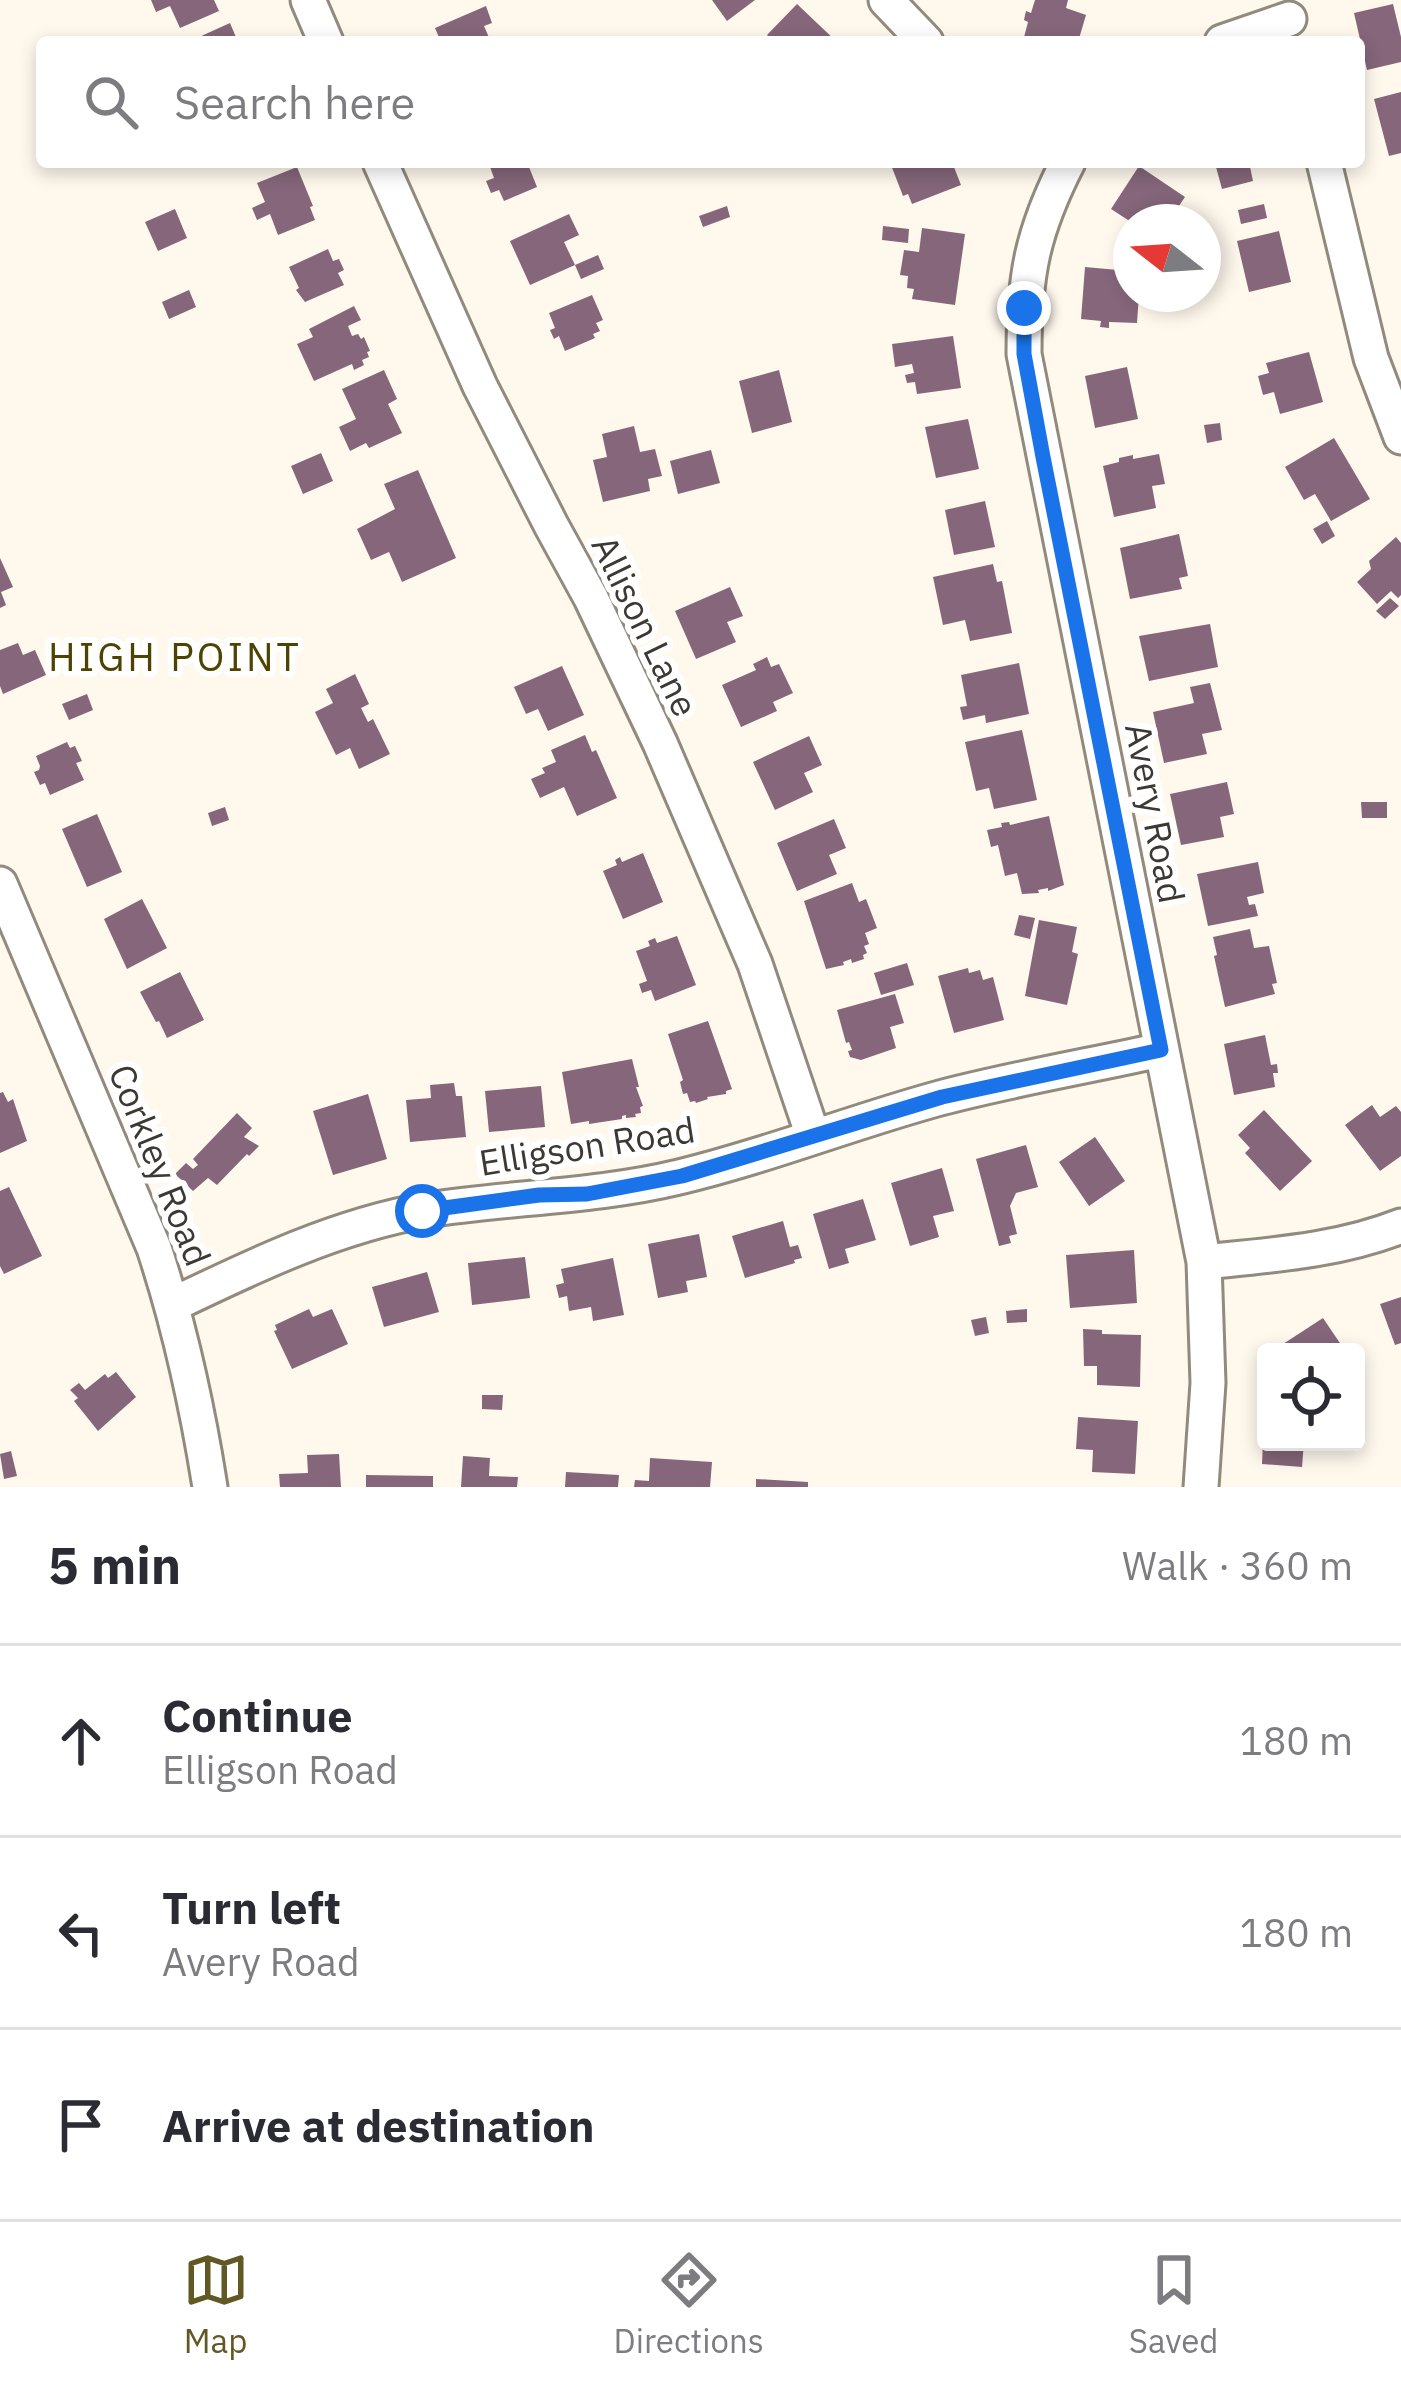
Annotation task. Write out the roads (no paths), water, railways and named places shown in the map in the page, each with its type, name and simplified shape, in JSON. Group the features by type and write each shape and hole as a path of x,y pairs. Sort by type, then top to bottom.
{"street":[{"path":"308,0 323,36"},
{"path":"886,0 920,36"},
{"path":"1240,36 1289,20"},
{"name":"Allison Lane","path":"383,168 480,386 591,598 660,743 755,964 813,1136"},
{"name":"Avery Road","path":"1065,168 1047,203 1028,266 1024,354 1204,1262 1208,1383 1201,1487"},
{"path":"1325,168 1371,358 1401,437"},
{"name":"Corkley Road","path":"0,884 154,1248 195,1396 210,1487"},
{"name":"Elligson Road","path":"172,1305 249,1268 358,1226 422,1211 539,1195 587,1194 668,1179 942,1097 1161,1050"},
{"path":"1204,1262 1327,1248 1401,1226"}],"district":[{"name":"HIGH POINT","path":"175,657"}]}
